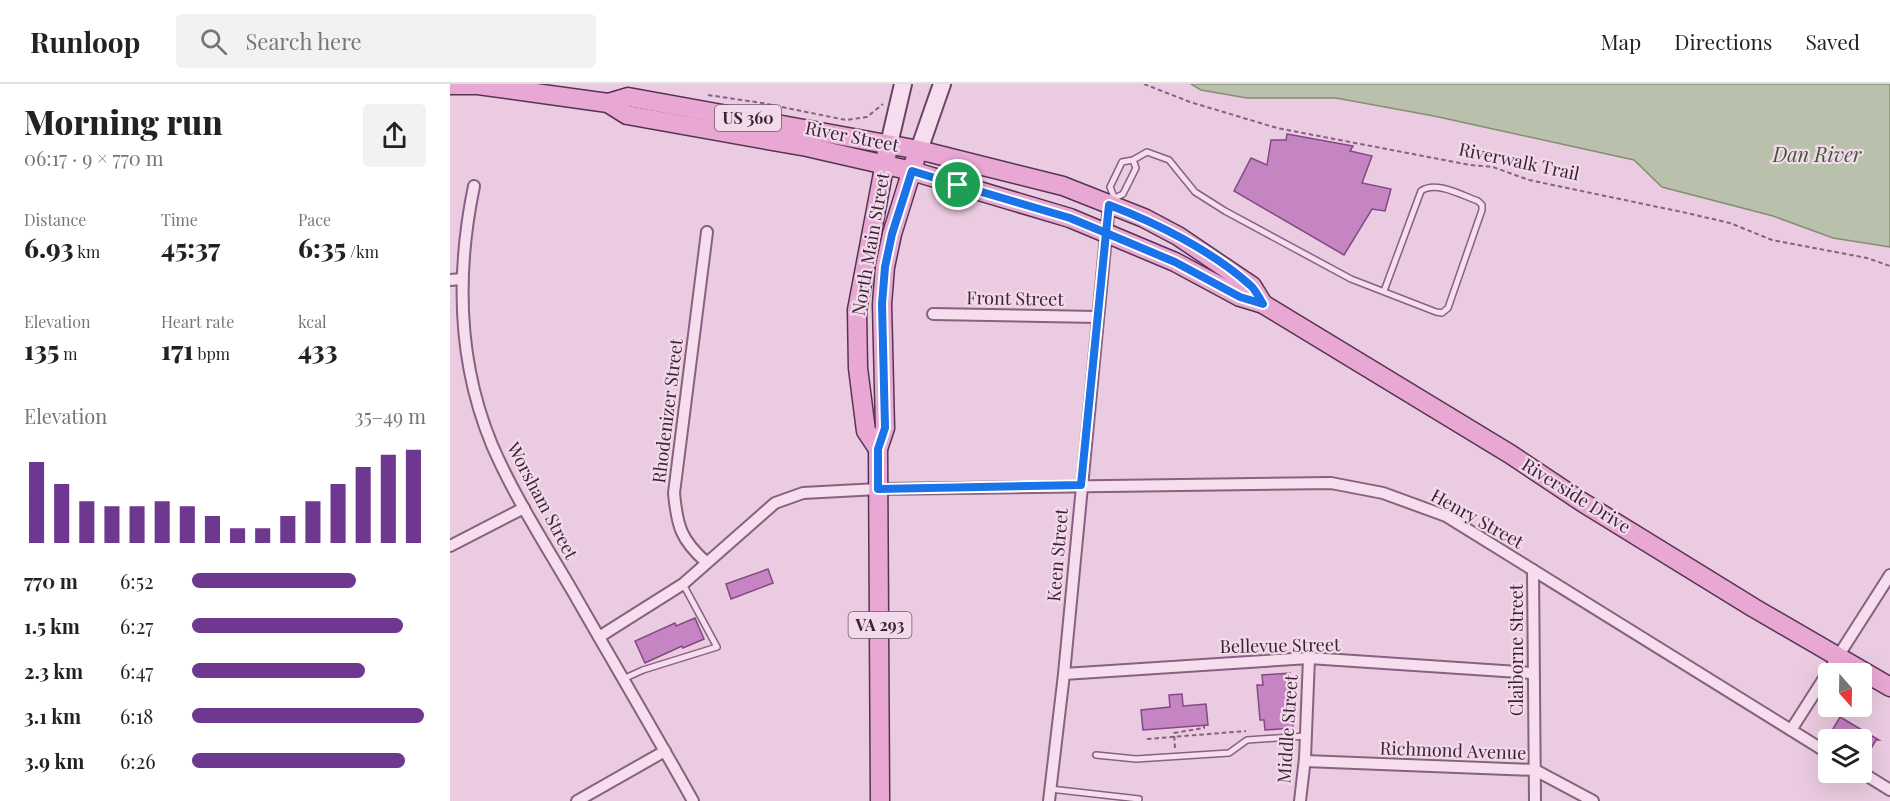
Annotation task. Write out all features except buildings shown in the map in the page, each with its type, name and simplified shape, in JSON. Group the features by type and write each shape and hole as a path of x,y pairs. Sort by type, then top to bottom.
{"main road":[{"name":"River Street","path":"450,85 488,86 608,103 627,115 733,133 912,171"},
{"name":"VA 293","path":"919,150 940,92"},
{"name":"VA 293","path":"888,144 896,93"},
{"name":"River Street","path":"608,103 627,97 919,150"},
{"name":"North Main Street","path":"878,449 866,430 858,368 857,310 888,144"},
{"name":"North Main Street","path":"880,801 878,449 885,428 882,304 885,267 892,234 919,150"},
{"name":"Riverside Drive","path":"919,150 1063,186 1111,201 1185,240 1252,286 1263,304"},
{"name":"Riverside Drive","path":"912,171 1070,218 1175,262 1240,297 1263,304 1510,454 1582,502 1837,658 1890,687"}],"street":[{"name":"Worsham Street","path":"474,186 465,235 462,279 465,342 478,403 492,443 524,508 693,801"},
{"name":"Keen Street","path":"1049,801 1064,674 1096,317 1111,201"},
{"name":"Rhodenizer Street","path":"706,562 691,549 680,530 674,493 707,232"},
{"path":"450,280 462,279"},
{"name":"Front Street","path":"933,314 1096,317"},
{"name":"Henry Street","path":"706,562 749,524 785,499 825,490 1310,482 1358,486 1409,501 1446,516 1818,747"},
{"path":"450,546 524,508"},
{"path":"599,637 683,584 706,562"},
{"name":"Claiborne Street","path":"1533,570 1535,801"},
{"path":"1791,730 1890,575"},
{"name":"Bellevue Street","path":"1064,674 1309,658 1533,673"},
{"name":"Middle Street","path":"1300,801 1305,761 1309,658"},
{"path":"577,801 665,752"},
{"name":"Richmond Avenue","path":"1305,761 1535,770 1593,801"},
{"path":"1872,779 1890,790"}],"lane":[{"path":"1133,160 1136,168 1123,194 1111,201 1110,187 1122,162 1133,160 1138,155 1147,152 1169,160 1195,192 1225,211 1351,279 1442,313 1448,308 1482,205 1478,201 1437,187 1421,191 1384,291"},
{"path":"623,679 643,670 717,647 683,584"},
{"path":"1096,754 1136,759 1229,753 1247,740 1306,736"},
{"path":"1050,789 1138,799 1138,801"}],"path":[{"name":"Riverwalk Trail","path":"1144,84 1190,102 1277,128 1470,165 1493,167 1529,180 1682,212 1730,224 1772,240 1867,258 1890,266"},
{"path":"701,95 748,100 846,120 867,117 875,113 896,93"},
{"path":"1174,738 1174,733 1204,728 1204,726"},
{"path":"1147,739 1246,731 1247,740"}],"water":[{"name":"Dan River","path":"1191,84 1890,84 1890,247 1833,238 1773,216 1662,187 1634,160 1434,116 1336,98 1247,98 1201,90"}],"route":[{"path":"958,185 912,171 892,234 885,267 882,304 885,428 878,449 878,489 1081,485 1106,233 1175,262 1240,297 1263,304 1252,286 1178,236 1144,218 1109,205 1106,233 1070,218 958,185"}]}
